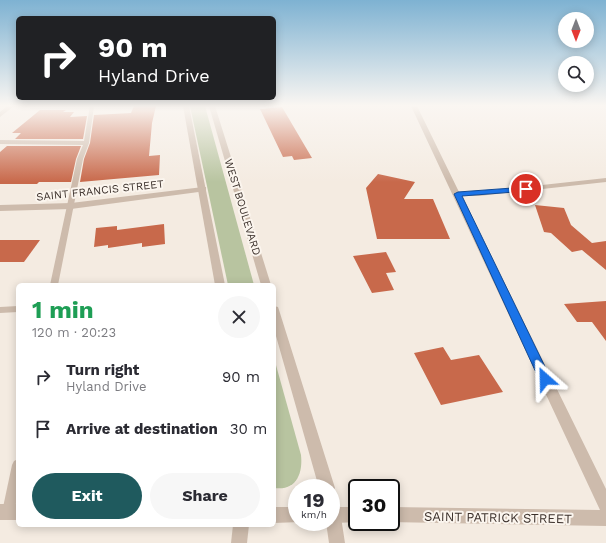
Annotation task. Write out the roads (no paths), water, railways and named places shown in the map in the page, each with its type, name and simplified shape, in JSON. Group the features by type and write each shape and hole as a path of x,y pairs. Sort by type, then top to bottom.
{"street":[{"path":"191,131 220,283"},
{"name":"WEST BOULEVARD","path":"220,131 265,283"},
{"path":"427,131 458,194 606,506"},
{"path":"458,194 479,194 606,180"},
{"name":"SAINT FRANCIS STREET","path":"0,208 70,206 203,189"},
{"path":"276,317 324,479"},
{"path":"276,514 288,514"},
{"name":"SAINT PATRICK STREET","path":"400,515 606,518"},
{"path":"239,543 241,527"},
{"path":"335,531 337,543"}],"lane":[{"path":"54,283 80,159 86,143 88,131"},
{"path":"0,142 86,143"},
{"path":"0,310 16,309"},
{"path":"9,512 16,475"}]}
